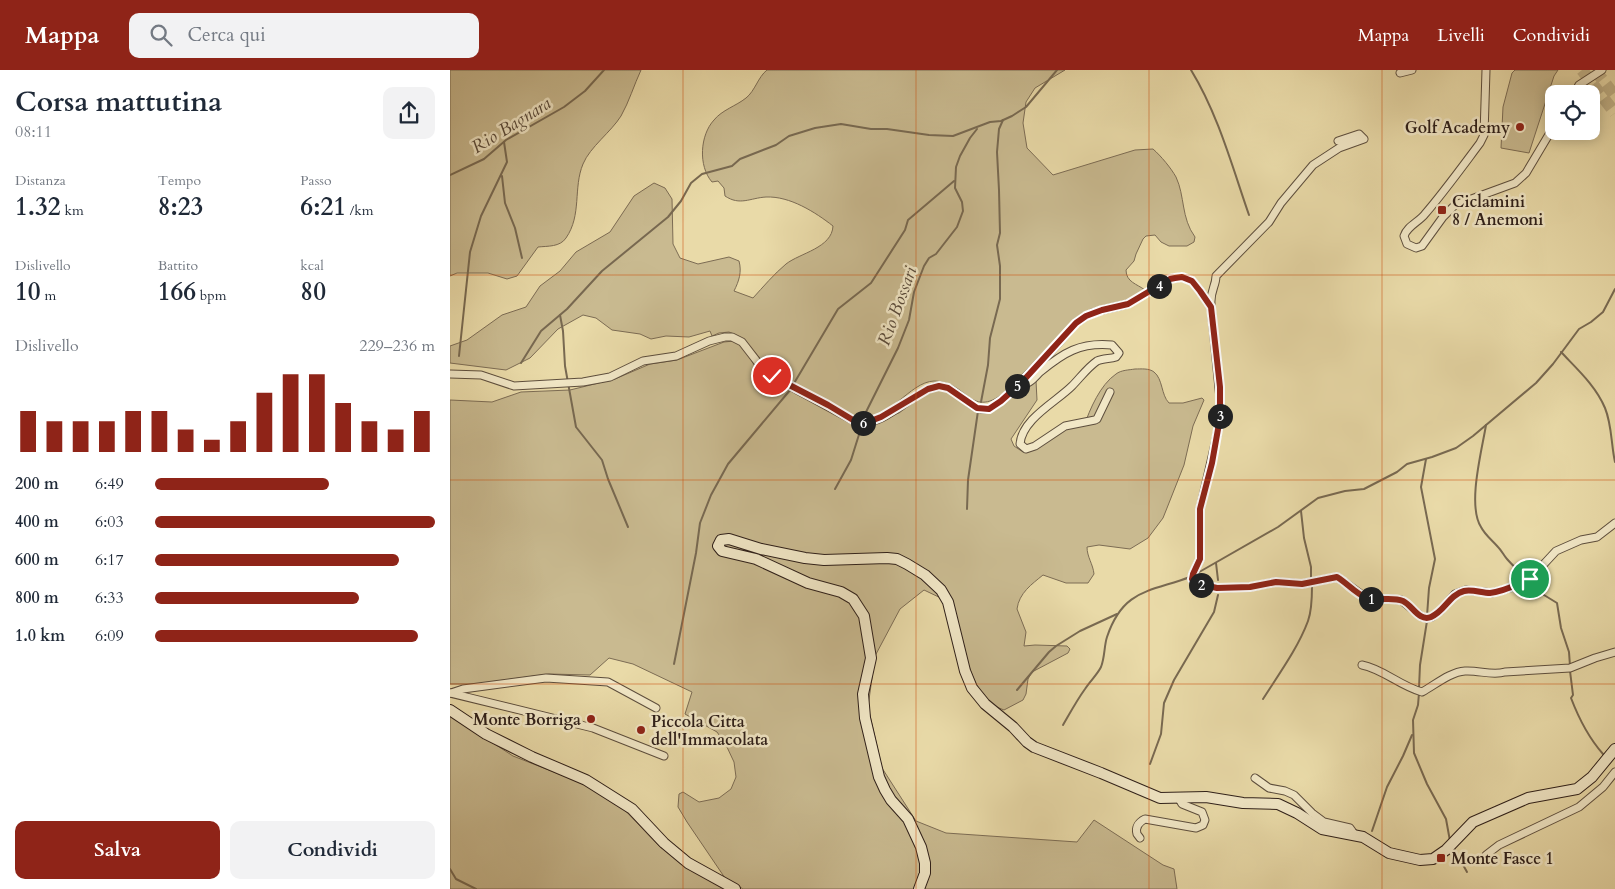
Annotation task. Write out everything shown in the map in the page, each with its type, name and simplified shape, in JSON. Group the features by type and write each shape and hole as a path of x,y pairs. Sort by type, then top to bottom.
{"main road":[{"path":"919,889 925,873 925,863 920,847 908,819 891,800 879,777 865,718 863,694 871,658 864,616 852,599 841,592 808,583 756,559 722,551 718,546 721,540 730,539 761,549 804,558 824,560 887,558 907,564 935,583 948,602 965,671 972,688 985,704 1013,727 1034,748 1160,798 1206,797 1243,803 1278,804 1297,813 1322,829 1363,837 1389,853 1420,860 1433,859 1446,850 1473,822 1528,798 1576,788 1592,777 1615,749"},
{"path":"450,710 486,734 532,757 586,780 632,808 664,843 682,858 736,889"}],"street":[{"path":"1400,73 1412,70"},
{"path":"1486,70 1484,135 1432,207 1423,218 1407,230 1405,240 1410,246 1416,248 1422,246 1443,217 1455,205 1515,183 1526,173 1546,140"},
{"path":"1579,85 1602,70"},
{"path":"1338,141 1359,134 1364,139 1339,148 1313,164 1281,203 1269,222 1216,276 1212,288 1211,307 1220,387 1220,418 1212,463 1200,509 1200,559 1192,579 1195,583 1217,588 1250,587 1276,582 1302,584 1337,577 1365,597 1402,600 1422,617 1427,618 1440,611 1455,594 1460,592 1466,590 1492,593 1510,588 1530,579 1556,551 1581,540 1597,538 1615,523"},
{"path":"450,374 481,375 514,386 583,382 610,377 643,361 676,356 709,341 732,337 742,342 759,365 772,376 861,423 881,417 928,389 939,386 948,388 977,408 989,409 1022,382 1076,323 1086,316 1102,310 1128,304 1170,279 1182,277 1192,281 1211,307"},
{"path":"1022,382 1028,384 1042,370 1080,346 1112,345 1119,353 1116,357 1102,359 1094,363 1067,390 1048,403 1023,433 1020,444 1026,449 1035,446 1065,426 1095,420 1110,392"},
{"path":"1362,665 1373,667 1422,692 1456,673 1466,671 1499,674 1570,668 1615,652"},
{"path":"450,693 463,689 546,678 608,682 656,708"},
{"path":"450,693 593,728 664,756"},
{"path":"1486,856 1499,845 1579,807 1607,784 1615,772"},
{"path":"1255,778 1269,788 1294,795 1324,822 1350,828 1355,835"},
{"path":"1140,838 1136,828 1145,819 1196,828 1203,825 1205,820 1202,812 1182,804 1179,799"}],"shaded area":[{"path":"450,70 641,70 621,116 590,152 583,164 578,182 574,220 566,238 557,245 538,247 517,276 507,279 488,273 457,273 450,276"},
{"path":"767,70 1065,70 1035,88 1026,102 1023,123 1027,148 1053,175 1135,150 1153,149 1166,162 1176,177 1187,222 1195,237 1194,242 1187,246 1169,246 1161,242 1155,235 1146,236 1134,261 1126,270 1130,280 1145,290 1127,301 1091,309 1074,320 1007,390 995,399 985,402 969,398 954,387 934,381 916,388 879,414 869,418 858,418 770,371 748,344 740,337 729,332 712,336 710,331 689,337 666,336 651,339 640,334 612,330 596,318 583,315 558,329 530,358 506,370 450,363 450,346 467,340 502,315 526,307 540,286 560,271 576,252 610,232 634,196 654,183 665,188 672,199 673,244 680,258 698,264 729,257 739,261 740,276 734,291 753,298 786,264 827,240 833,226 810,210 793,202 775,197 735,201 725,196 724,188 718,181 712,182 704,168 704,142 709,126 721,113 749,95"},
{"name":"Golf Academy","path":"1515,70 1558,70 1551,85 1545,85 1545,104 1529,153 1501,148 1503,107 1512,73"},
{"path":"734,341 743,347 758,371 796,394 839,415 858,427 899,413 925,394 936,389 947,390 980,413 986,412 1001,405 1017,389 1023,389 1036,381 1037,400 1011,439 1014,446 1023,452 1038,446 1060,430 1084,426 1100,391 1110,379 1123,371 1142,369 1154,372 1169,403 1183,403 1202,398 1204,400 1193,426 1184,465 1163,518 1148,538 1130,549 1099,545 1087,547 1094,574 1088,583 1066,583 1043,575 1020,598 1017,609 1026,632 1024,646 1067,646 1070,649 1068,653 1032,672 1028,679 1026,694 1023,700 1004,710 991,703 981,693 968,662 951,600 945,600 924,590 900,609 875,656 868,707 882,768 916,821 946,833 1077,842 1094,820 1163,865 1174,869 1177,889 743,889 725,878 678,807 679,794 683,792 699,802 719,798 731,789 736,777 734,762 717,732 685,714 692,692 633,664 609,658 590,675 549,674 475,684 450,684 450,400 492,402 521,392 570,390 615,379 650,364 677,360 724,342"},
{"path":"450,715 513,756 577,781 619,804 659,846 724,889 450,889"}],"waterway":[{"name":"Rio Bagnara","path":"450,175 484,159 506,140 564,107 585,91 604,70"},
{"path":"521,363 541,331 567,309 602,271 668,217 681,201 691,183 702,174 732,166 740,159 776,145 789,136 815,128 841,124 871,129 953,136 1012,116 1026,107 1057,70"},
{"path":"1191,70 1217,122 1249,215"},
{"path":"981,402 988,365 990,338 1000,299 1000,266 997,245 1000,233 997,152 999,129 1003,120"},
{"name":"Rio Bossari","path":"863,418 898,348 909,320 914,292 924,266 957,227 963,211 962,202 955,188 956,167 960,156 977,129"},
{"path":"459,356 470,252 481,216 507,162 504,142"},
{"path":"502,176 505,203 515,228 522,258"},
{"path":"793,385 838,309 871,283 905,230 908,220 954,181"},
{"path":"1194,575 1278,527 1318,498 1345,491 1364,489 1397,472 1407,464 1456,448 1536,383 1579,329 1603,312 1615,289"},
{"path":"560,315 565,366 576,427 602,460 628,527"},
{"path":"1561,352 1586,378 1597,392 1605,408 1609,421 1615,462"},
{"path":"674,664 696,553 700,523 711,495 728,464 791,389"},
{"path":"967,509 968,480 978,411"},
{"path":"835,489 851,460 862,425"},
{"path":"1486,425 1475,492 1477,517 1484,533 1509,562 1526,578"},
{"path":"1426,459 1421,487 1435,559 1429,588 1427,616"},
{"path":"1301,511 1304,538 1311,567 1311,580"},
{"path":"1216,563 1218,580"},
{"path":"1063,725 1087,686 1098,673 1107,637 1121,609 1139,595 1190,577"},
{"path":"1529,582 1557,603 1561,628 1569,652 1570,666"},
{"path":"1263,699 1288,661 1304,631 1310,612 1312,586"},
{"path":"1150,764 1161,734 1164,703 1174,680 1214,612 1218,595"},
{"path":"1017,690 1056,646 1080,631 1117,614"},
{"path":"1419,688 1420,665 1427,621"},
{"path":"1570,671 1573,695 1571,698 1574,706 1588,734 1603,754"},
{"path":"1419,693 1418,705 1413,720 1414,753 1427,784 1446,819 1450,841"},
{"path":"1372,831 1387,787 1412,735"},
{"path":"1453,847 1467,872"},
{"path":"450,869 456,879 476,889"}],"tunnel":[{"path":"1582,70 1615,113"},
{"path":"1595,70 1615,96"}],"place":[{"name":"Golf Academy","path":"1520,127"},
{"name":"Ciclamini 8 / Anemoni","path":"1442,210"},
{"name":"Monte Borriga","path":"591,719"},
{"name":"Piccola Citta dell'Immacolata","path":"641,730"},
{"name":"Monte Fasce 1","path":"1441,858"}],"route":[{"path":"772,376 858,423 868,422 888,414 928,389 939,386 948,388 977,408 989,409 1022,382 1076,323 1086,316 1128,304 1170,279 1182,277 1192,281 1211,307 1220,387 1220,418 1212,463 1200,509 1200,559 1193,574 1192,579 1195,583 1217,588 1250,587 1276,582 1302,584 1337,577 1365,597 1402,600 1422,617 1427,618 1440,611 1455,594 1466,590 1492,593 1510,588 1530,579"}]}
